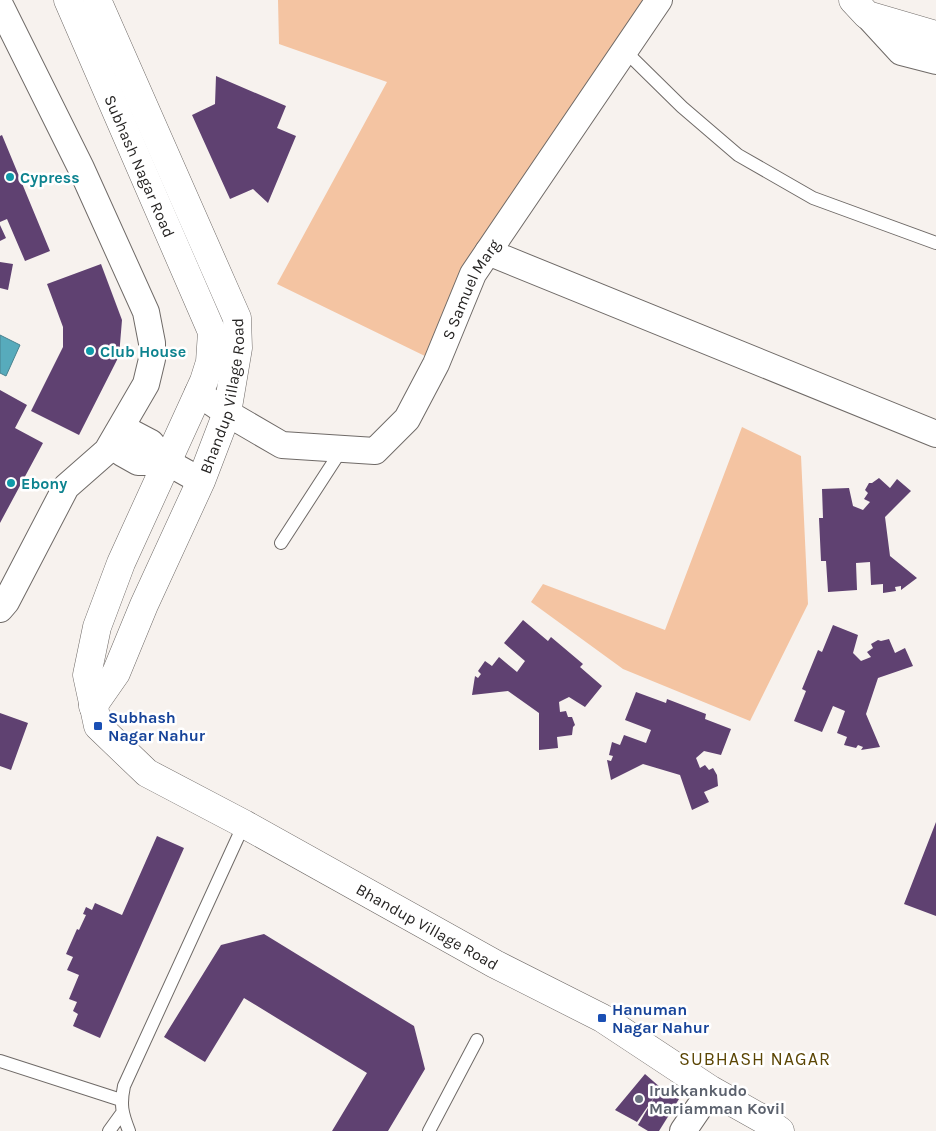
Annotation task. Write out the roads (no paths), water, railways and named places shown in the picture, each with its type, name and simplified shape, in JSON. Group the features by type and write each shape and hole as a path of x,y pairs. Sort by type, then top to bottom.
{"street":[{"name":"S Samuel Marg","path":"198,394 227,414 282,445 375,451 407,420 436,364 473,274 659,0"},
{"path":"0,5 81,168 146,312 152,343 152,359 146,384 107,451 66,487 6,602 0,609"},
{"path":"73,12 100,6"},
{"name":"Bhandup Village Road","path":"94,706 116,672 144,605 201,481 227,414 238,348 237,318 100,6"},
{"path":"860,7 936,35"},
{"path":"860,7 901,52 936,61"},
{"name":"Subhash Nagar Road","path":"73,12 212,332"},
{"path":"124,129 149,117"},
{"path":"169,232 195,221"},
{"path":"488,252 936,434"},
{"path":"196,296 222,284"},
{"name":"Bhandup Village Road","path":"212,332 210,362 198,394 121,563 97,627 87,675 98,726 147,773 244,824 495,964 602,1018 710,1090 766,1121 780,1131"},
{"path":"127,443 138,462 167,462 201,481"},
{"path":"683,1131 710,1090"}],"lane":[{"path":"624,50 682,107 738,155 813,198 936,244"},
{"path":"281,543 342,449"},
{"path":"129,1131 122,1107 124,1086 244,824"},
{"path":"429,1131 477,1040"},
{"path":"0,1061 122,1107"},
{"path":"109,1131 122,1107"}],"water":[{"path":"0,335 20,345 6,376 0,373"}],"place":[{"name":"Cypress","path":"10,177"},
{"name":"Club House","path":"90,351"},
{"name":"Ebony","path":"11,483"},
{"name":"Subhash Nagar Nahur","path":"98,726"},
{"name":"Hanuman Nagar Nahur","path":"602,1018"},
{"name":"Irukkankudo Mariamman Kovil","path":"639,1099"}],"district":[{"name":"SUBHASH NAGAR","path":"755,1059"}]}
